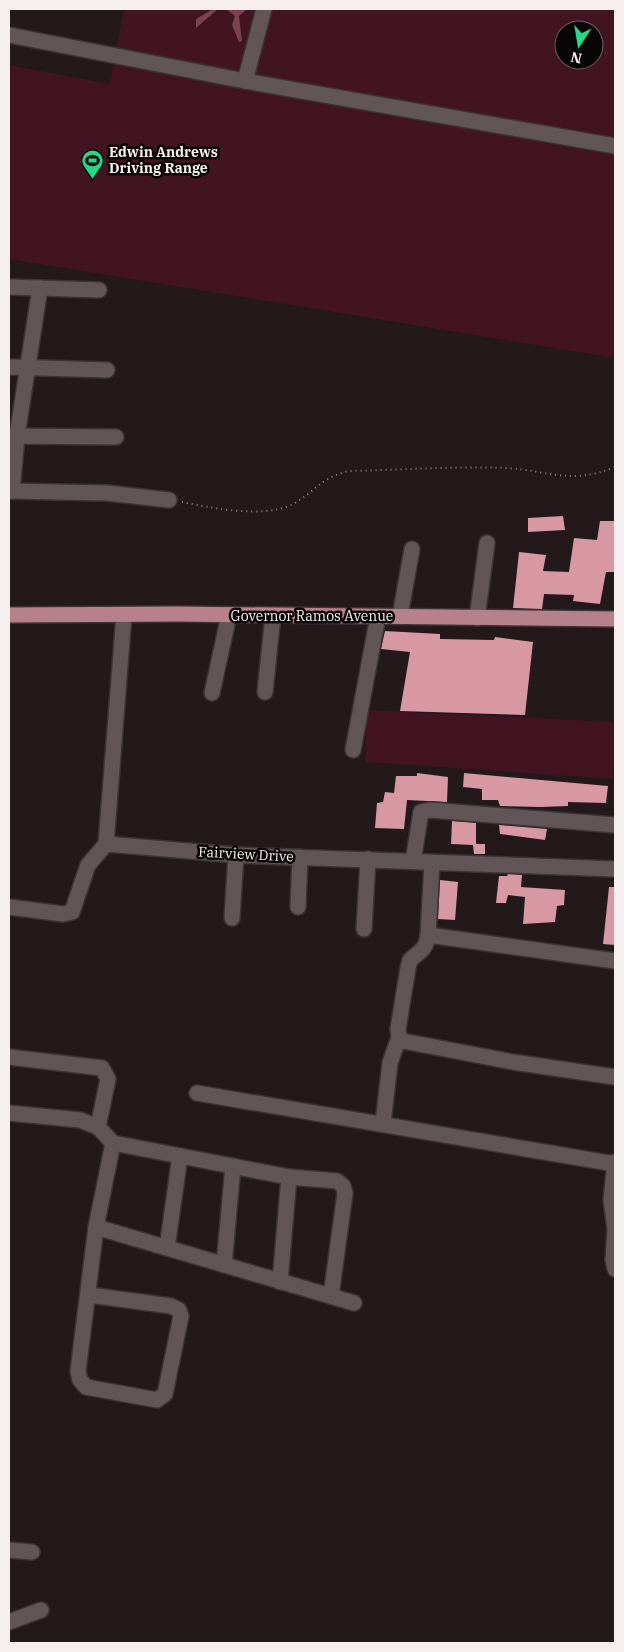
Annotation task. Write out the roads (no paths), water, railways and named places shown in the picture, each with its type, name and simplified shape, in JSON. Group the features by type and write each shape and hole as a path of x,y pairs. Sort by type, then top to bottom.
{"main road":[{"name":"Governor Ramos Avenue","path":"9,615 273,615 615,619"}],"street":[{"path":"245,81 264,9"},
{"path":"9,35 245,81 615,146"},
{"path":"9,287 99,290"},
{"path":"40,288 28,368 13,436 10,491 107,493 169,500"},
{"path":"9,367 107,370"},
{"path":"13,436 116,437"},
{"path":"477,618 487,542"},
{"path":"400,616 412,549"},
{"path":"9,907 63,914 72,912 88,866 106,844 124,615"},
{"path":"212,693 229,615"},
{"path":"265,692 273,615"},
{"path":"353,750 378,616"},
{"path":"413,861 421,812 430,810 615,825"},
{"name":"Fairview Drive","path":"106,844 236,855 615,869"},
{"path":"232,918 236,855"},
{"path":"298,907 300,857"},
{"path":"364,929 368,859"},
{"path":"383,1124 390,1063 399,1037 398,1029 410,960 422,952 427,944 432,862"},
{"path":"428,935 615,960"},
{"path":"399,1037 411,1044 615,1078"},
{"path":"9,1057 102,1068 106,1071 108,1078 98,1127"},
{"path":"197,1093 615,1163 611,1200 615,1229 613,1259 615,1269"},
{"path":"9,1113 80,1120 98,1127 113,1143 289,1177 337,1181 343,1186 345,1193 331,1296"},
{"path":"89,1295 171,1306 179,1310 181,1316 165,1394 162,1398 157,1400 86,1387 80,1380 78,1371 96,1227 113,1143"},
{"path":"167,1248 180,1156"},
{"path":"224,1265 233,1166"},
{"path":"280,1282 289,1177"},
{"path":"96,1227 354,1303"},
{"path":"9,1550 32,1552"},
{"path":"9,1622 41,1610"}],"place":[{"name":"Edwin Andrews Driving Range","path":"93,179"}]}
